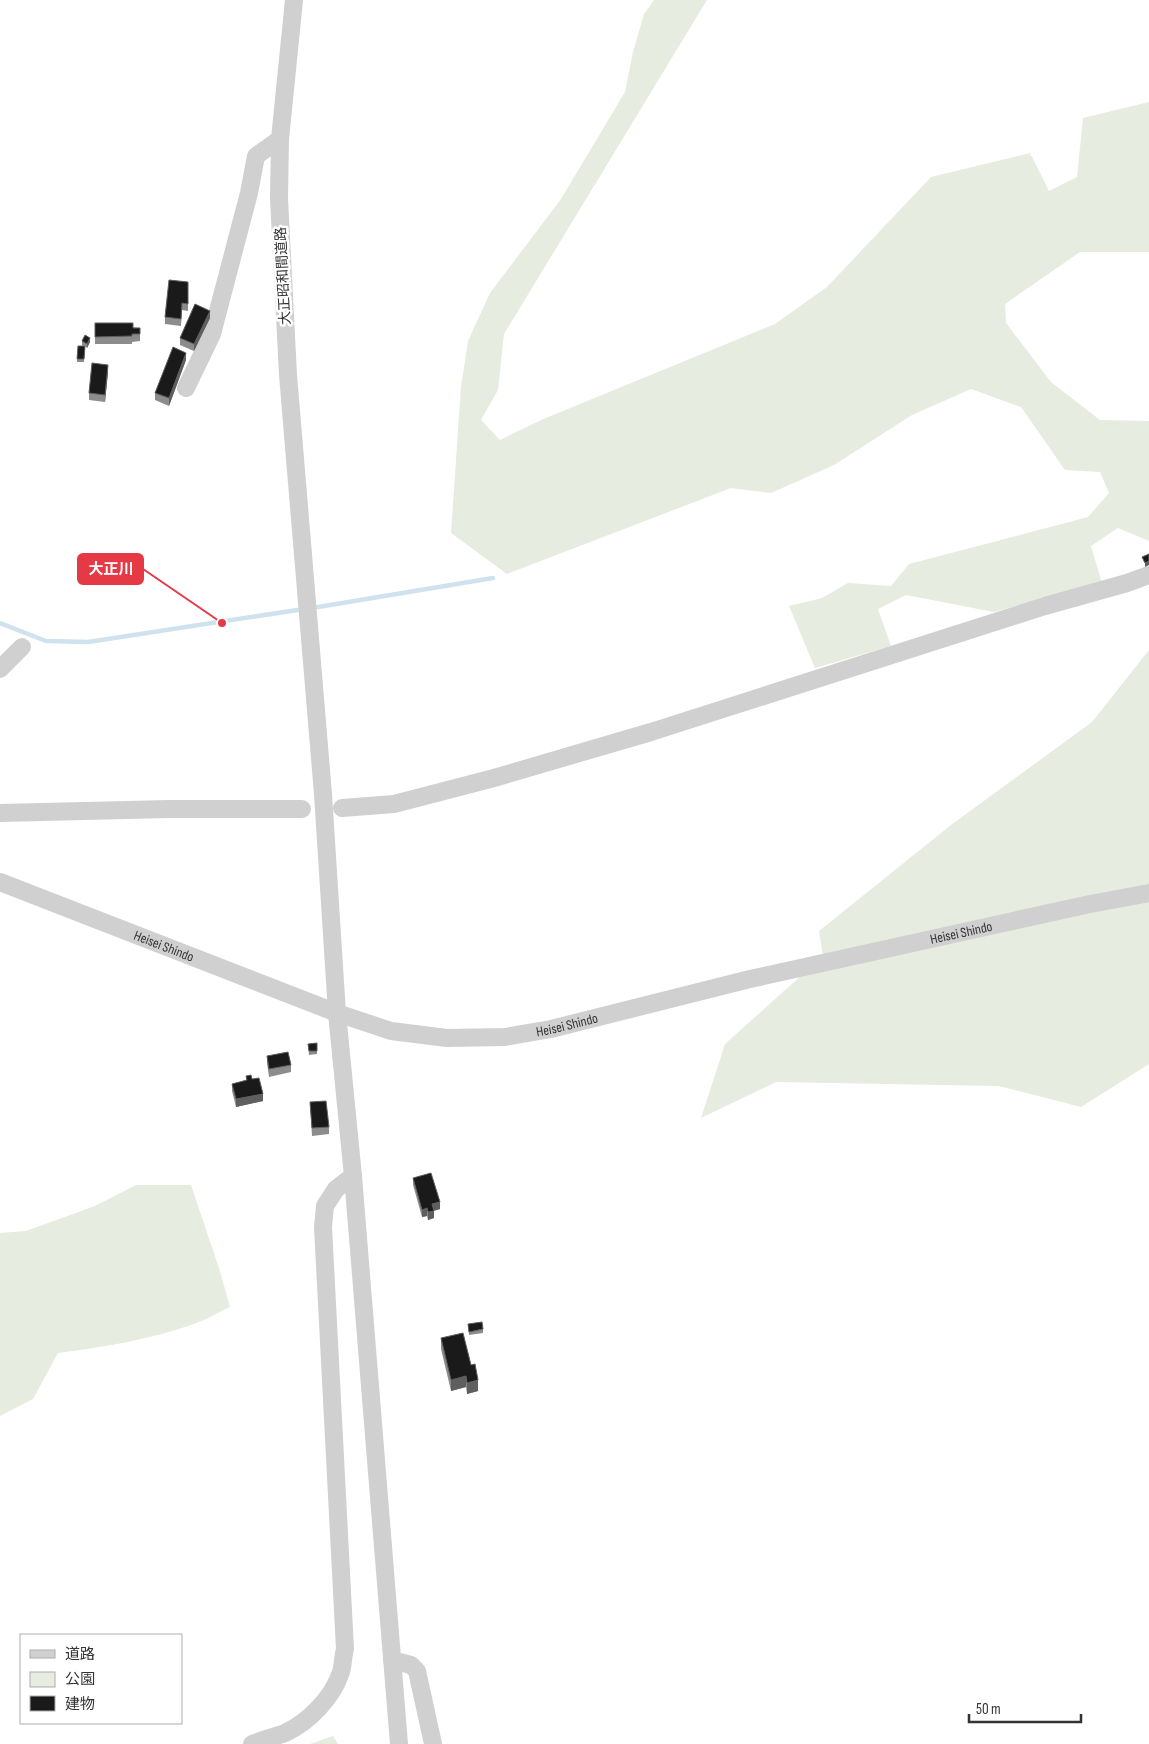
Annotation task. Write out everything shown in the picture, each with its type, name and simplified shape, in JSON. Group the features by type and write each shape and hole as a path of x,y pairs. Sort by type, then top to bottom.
{"street":[{"name":"大正昭和間道路","path":"294,0 280,139 279,198 288,375 323,794 337,1013 353,1176 399,1744"},
{"path":"186,388 212,334 249,193 256,156 280,139"},
{"path":"342,808 394,804 494,778 651,732 1027,611 1149,575"},
{"path":"0,669 22,647"},
{"path":"0,813 169,809 302,809"},
{"name":"Heisei Shindo","path":"0,882 337,1013 390,1030 447,1038 505,1037 551,1029 750,978 1090,904 1149,893"},
{"path":"252,1744 286,1732 307,1719 329,1695 341,1672 345,1649 323,1227 325,1206 336,1189 353,1176"},
{"path":"392,1660 411,1665 417,1671 433,1744"}],"green space":[{"path":"654,0 707,0 504,334 498,390 481,420 500,440 541,420 775,324 827,287 931,177 1030,153 1049,191 1077,177 1083,118 1149,102 1149,252 1080,252 1005,304 1006,323 1051,382 1100,420 1149,421 1149,541 1118,528 1091,546 1102,583 994,612 906,595 878,609 891,646 815,668 789,606 822,598 848,583 891,586 909,564 1088,517 1109,493 1100,472 1065,470 1021,407 971,389 912,415 834,465 771,493 731,488 507,574 451,533 461,387 468,341 490,293 561,199 625,92 633,52 644,14"},
{"path":"1149,650 1149,1064 1081,1107 999,1086 776,1082 701,1118 725,1044 823,956 819,931 951,825 1092,722"},
{"path":"136,1185 191,1185 230,1307 196,1323 158,1335 58,1353 33,1399 0,1416 0,1233 26,1231 95,1206"},
{"path":"333,1736 338,1744 310,1744"}],"building":[{"path":"169,280 188,282 188,304 182,303 181,319 165,317"},
{"path":"195,304 210,311 194,344 180,338"},
{"path":"95,323 133,323 133,328 140,328 140,334 95,337"},
{"path":"85,335 90,338 87,344 82,341"},
{"path":"78,346 85,346 84,359 77,359"},
{"path":"173,347 186,353 169,398 155,393"},
{"path":"92,363 108,365 105,395 89,393"},
{"path":"1149,554 1149,561 1145,563 1142,557"},
{"path":"317,1043 317,1051 309,1051 308,1044"},
{"path":"288,1052 291,1065 269,1069 267,1056"},
{"path":"251,1075 252,1079 259,1078 263,1094 236,1099 232,1084 247,1080 246,1076"},
{"path":"326,1101 329,1127 312,1128 310,1102"},
{"path":"431,1173 440,1202 432,1204 434,1211 428,1212 427,1208 422,1210 413,1178"},
{"path":"482,1322 483,1329 469,1332 468,1324"},
{"path":"463,1333 471,1365 475,1364 478,1380 467,1383 466,1376 451,1380 441,1338"}],"waterway":[{"path":"312,608 493,578"},
{"path":"0,623 46,641 88,642 304,609"}],"place":[{"name":"大正川","path":"222,623"}]}
